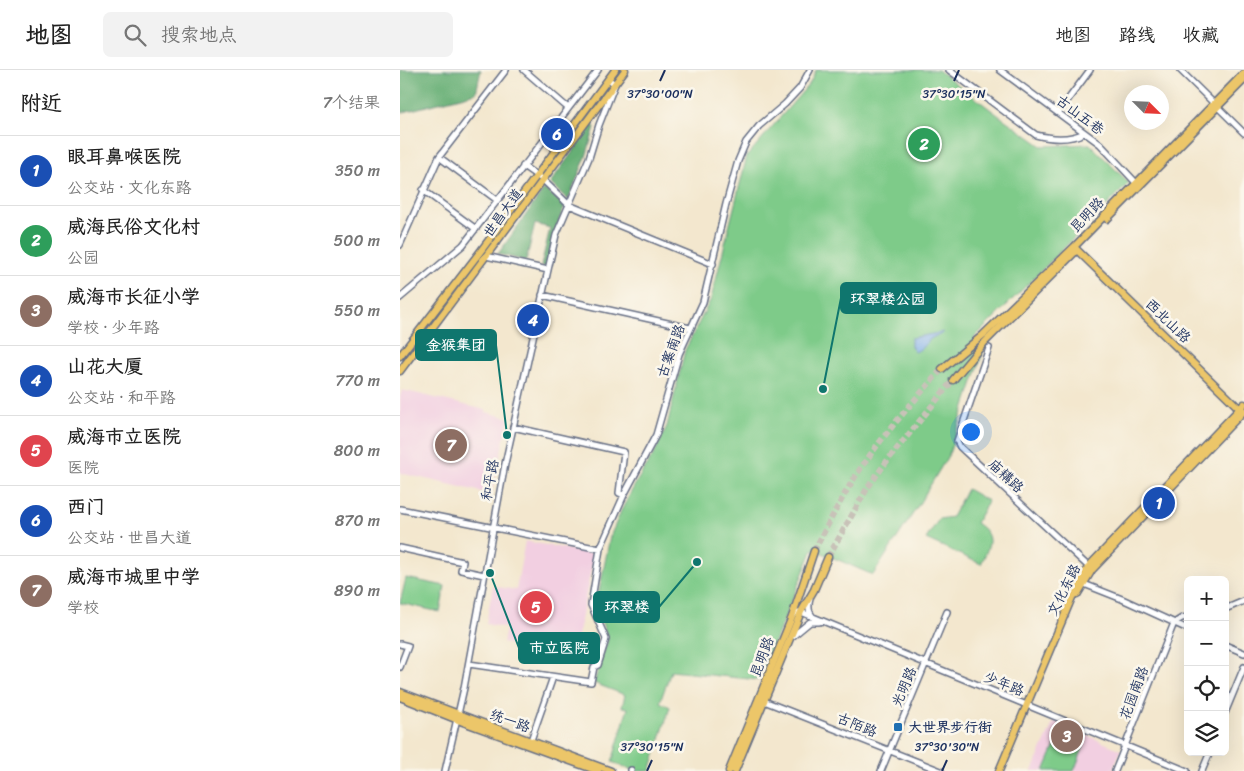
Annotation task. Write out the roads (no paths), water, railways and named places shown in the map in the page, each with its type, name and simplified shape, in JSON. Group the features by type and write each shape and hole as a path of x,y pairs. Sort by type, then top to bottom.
{"main road":[{"name":"世昌大道","path":"400,356 615,70"},
{"name":"世昌大道","path":"400,371 625,70"},
{"name":"昆明路","path":"953,380 984,343 1216,105 1244,73"},
{"name":"昆明路","path":"1216,105 1244,80"},
{"name":"昆明路","path":"942,369 980,339 1075,248"},
{"name":"西北山路","path":"1075,248 1243,409"},
{"path":"1029,706 1090,569 1243,409"},
{"name":"昆明路","path":"730,771 792,617 814,551"},
{"name":"昆明路","path":"735,771 801,612 814,590 828,557"},
{"name":"文化东路","path":"1001,771 1029,706 1072,595 1090,569"},
{"path":"803,584 810,584 814,590"},
{"name":"统一路","path":"400,692 458,718"},
{"name":"统一路","path":"400,697 598,771"},
{"name":"统一路","path":"529,744 611,771"}],"street":[{"path":"400,245 439,157 506,70"},
{"path":"524,70 568,108"},
{"path":"400,298 464,245 598,70"},
{"name":"古寨南路","path":"553,677 591,682 594,667 598,665 606,639 591,605 600,549 624,495 656,434 679,354 703,302 714,264 726,204 738,161 746,142 758,126 785,104 800,88 810,70"},
{"path":"949,70 1036,135 1047,138 1076,137 1084,133"},
{"name":"古山五巷","path":"1000,70 1100,144 1138,184"},
{"path":"1058,113 1090,70"},
{"path":"1180,70 1244,133"},
{"path":"608,79 615,84"},
{"name":"和平路","path":"445,771 469,664 513,427 556,235 589,158 599,124 615,84"},
{"path":"439,157 498,200"},
{"path":"523,166 543,180 569,205 714,264"},
{"path":"423,190 476,229"},
{"path":"486,256 548,270"},
{"path":"542,295 690,328"},
{"name":"庙耩路","path":"989,348 957,442 960,447 1090,569"},
{"path":"513,427 624,452 619,493 624,495"},
{"path":"400,509 600,549"},
{"path":"400,548 463,562 462,570 484,575"},
{"path":"1084,584 1122,598 1184,627"},
{"path":"813,617 809,614 808,608 814,590"},
{"path":"1229,607 1244,601"},
{"path":"792,617 796,612 801,612"},
{"name":"少年路","path":"801,612 1187,771"},
{"name":"光明路","path":"881,771 947,612"},
{"path":"1174,623 1184,618"},
{"path":"788,642 795,633 810,622 824,622"},
{"name":"花园南路","path":"1115,771 1174,623"},
{"path":"400,644 408,646 400,667"},
{"path":"1229,647 1244,653"},
{"path":"469,664 553,677 529,744"},
{"path":"1226,711 1244,667"},
{"name":"古陌路","path":"764,700 941,771"},
{"path":"1202,771 1208,756"}],"water":[{"path":"944,332 932,338 915,352 911,346 911,338"}],"tunnel":[{"path":"814,551 844,495 875,448 942,369"},
{"path":"828,557 868,487 953,380"}],"place":[{"name":"西门","path":"557,134"},
{"name":"威海民俗文化村","path":"924,144"},
{"name":"山花大厦","path":"533,320"},
{"name":"环翠楼公园","path":"823,389"},
{"name":"金猴集团","path":"507,435"},
{"name":"威海市城里中学","path":"451,445"},
{"name":"眼耳鼻喉医院","path":"1159,503"},
{"name":"环翠楼","path":"697,562"},
{"name":"市立医院","path":"490,573"},
{"name":"威海市立医院","path":"536,607"},
{"name":"大世界步行街","path":"898,727"},
{"name":"威海市长征小学","path":"1067,736"}]}
